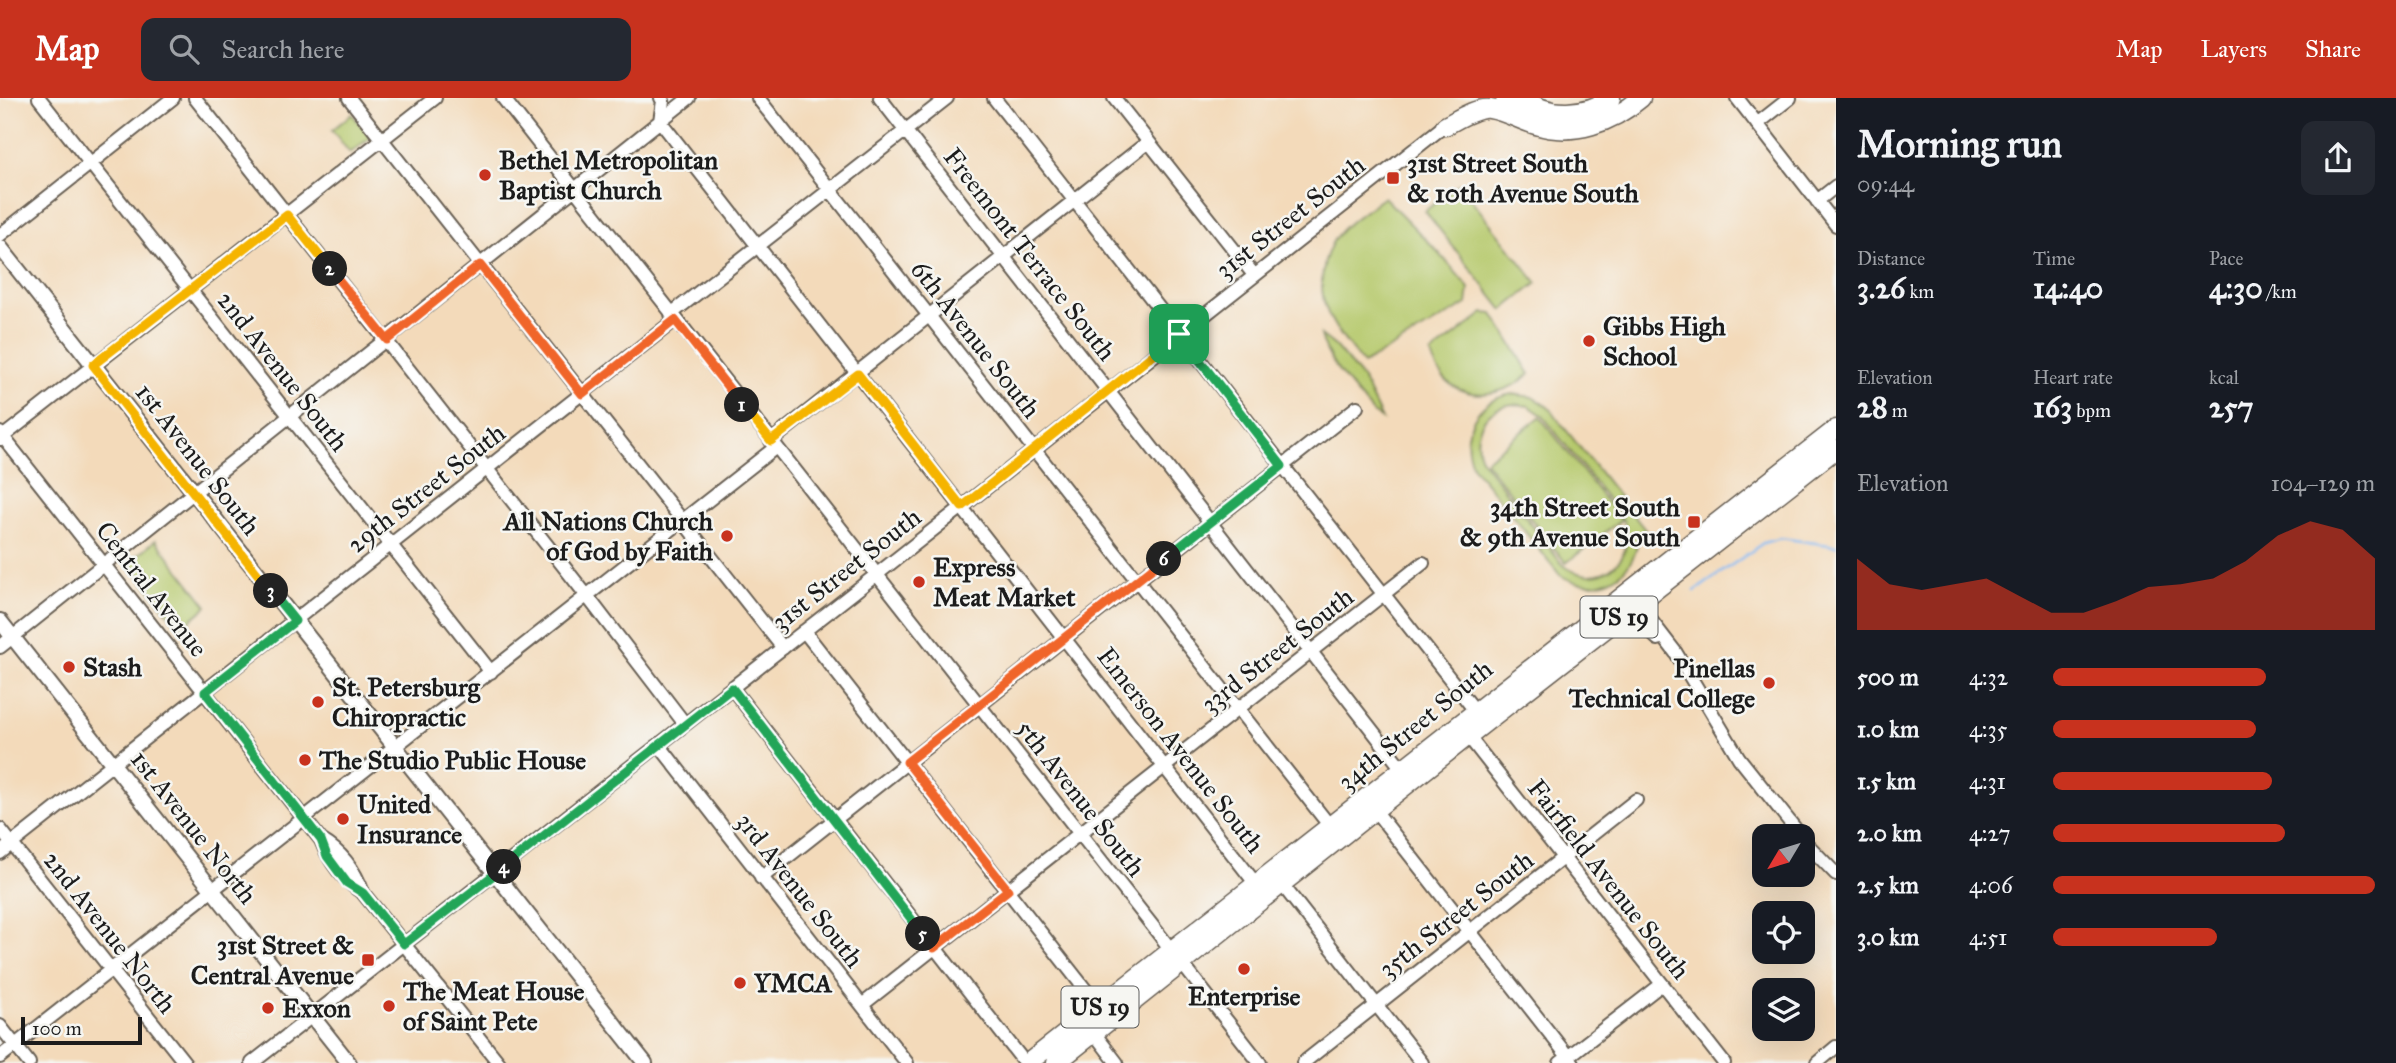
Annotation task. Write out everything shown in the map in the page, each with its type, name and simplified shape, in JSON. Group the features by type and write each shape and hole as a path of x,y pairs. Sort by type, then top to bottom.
{"highway":[{"path":"1505,98 1539,127"},
{"path":"1524,98 1537,107 1544,103 1574,112 1611,98"},
{"path":"1445,126 1488,108 1539,127 1587,128 1623,112 1641,98"},
{"name":"34th Street South","path":"1037,1061 1094,1033 1177,957 1646,586 1836,429"},
{"name":"34th Street South","path":"1480,717 1627,611 1646,586 1836,449"},
{"name":"34th Street South","path":"1370,805 1403,770 1463,730"},
{"name":"34th Street South","path":"1037,1061 1099,1007 1177,957"}],"main road":[{"name":"1st Avenue South","path":"0,247 495,873"},
{"name":"1st Avenue North","path":"0,621 349,1063"},
{"path":"495,873 645,1063"}],"street":[{"name":"2nd Avenue South","path":"39,98 491,671"},
{"path":"0,235 173,98"},
{"path":"195,98 685,724"},
{"path":"349,98 783,648"},
{"path":"1,437 435,98"},
{"name":"5th Avenue South","path":"503,98 1260,1063"},
{"path":"660,121 663,101 661,98"},
{"path":"0,647 689,98"},
{"name":"6th Avenue South","path":"758,98 1335,832"},
{"name":"Freemont Terrace South","path":"880,98 1403,770"},
{"name":"29th Street South","path":"0,853 582,394 758,246 947,98"},
{"path":"994,98 1480,717"},
{"path":"1114,98 1254,275"},
{"name":"31st Street South","path":"252,1063 876,575 1479,98"},
{"path":"1737,98 1836,225"},
{"path":"1757,124 1790,98"},
{"name":"Emerson Avenue South","path":"660,121 1261,890"},
{"path":"0,1057 587,596 929,315 1148,142"},
{"path":"1817,201 1836,186"},
{"path":"761,878 1357,407"},
{"name":"Central Avenue","path":"1,437 304,818 347,883 363,893 499,1063"},
{"name":"33rd Street South","path":"862,1005 1423,564"},
{"path":"1646,586 1649,618 1676,653 1739,758 1791,824"},
{"path":"1627,611 1676,653"},
{"path":"804,631 1099,1007"},
{"path":"732,688 934,948 1037,1061"},
{"name":"Fairfield Avenue South","path":"1463,730 1724,1063"},
{"name":"3rd Avenue South","path":"659,745 907,1063"},
{"name":"35th Street South","path":"1303,1063 1636,800"},
{"path":"1370,805 1567,1061 1662,984"},
{"name":"2nd Avenue North","path":"0,829 185,1063"},
{"path":"1815,852 1836,874"},
{"path":"1277,878 1422,1063"},
{"path":"0,1027 29,1063"},
{"path":"1094,1033 1117,1063"},
{"path":"1817,1063 1836,1046"}],"green space":[{"path":"352,114 371,137 350,153 332,130"},
{"path":"1459,184 1537,283 1503,310 1425,211"},
{"path":"1384,197 1469,288 1467,304 1363,364 1330,317 1322,291 1322,277 1325,261 1337,235"},
{"path":"1484,313 1493,314 1530,374 1503,390 1473,393 1460,390 1448,382 1438,370 1431,354"},
{"path":"1321,335 1335,346 1362,378 1382,419 1373,413 1342,376 1329,356"},
{"path":"1512,394 1532,397 1548,407 1650,536 1642,542 1638,538 1635,552 1621,573 1610,580 1586,584 1560,575 1473,467 1468,442 1473,420 1489,403","holes":["1513,404 1529,406 1542,415 1621,516 1626,531 1626,545 1613,567 1602,573 1590,575 1576,572 1562,564 1483,462 1479,452 1478,433 1487,417 1494,411"]},
{"path":"1540,417 1621,520 1566,563 1485,461"},
{"path":"156,540 207,606 180,629 129,562"}],"waterway":[{"path":"1695,591 1763,543 1781,538 1836,546"}],"place":[{"name":"Bethel Metropolitan Baptist Church","path":"485,175"},
{"name":"31st Street South & 10th Avenue South","path":"1393,178"},
{"name":"Gibbs High School","path":"1589,341"},
{"name":"34th Street South & 9th Avenue South","path":"1694,522"},
{"name":"All Nations Church of God by Faith","path":"727,536"},
{"name":"Express Meat Market","path":"919,582"},
{"name":"Stash","path":"69,667"},
{"name":"Pinellas Technical College","path":"1769,683"},
{"name":"St. Petersburg Chiropractic","path":"318,702"},
{"name":"The Studio Public House","path":"305,760"},
{"name":"United Insurance","path":"343,819"},
{"name":"31st Street & Central Avenue","path":"368,960"},
{"name":"Enterprise","path":"1244,969"},
{"name":"YMCA","path":"740,983"},
{"name":"The Meat House of Saint Pete","path":"389,1006"},
{"name":"Exxon","path":"268,1008"}],"route":[{"path":"287,215 387,340 480,265 582,394 675,320 771,441 858,374 962,507 1179,334 1282,466 907,762 1008,890 934,948 732,688 404,944 363,893 347,883 327,856 321,840 205,692 295,621 93,365 287,215"}]}
